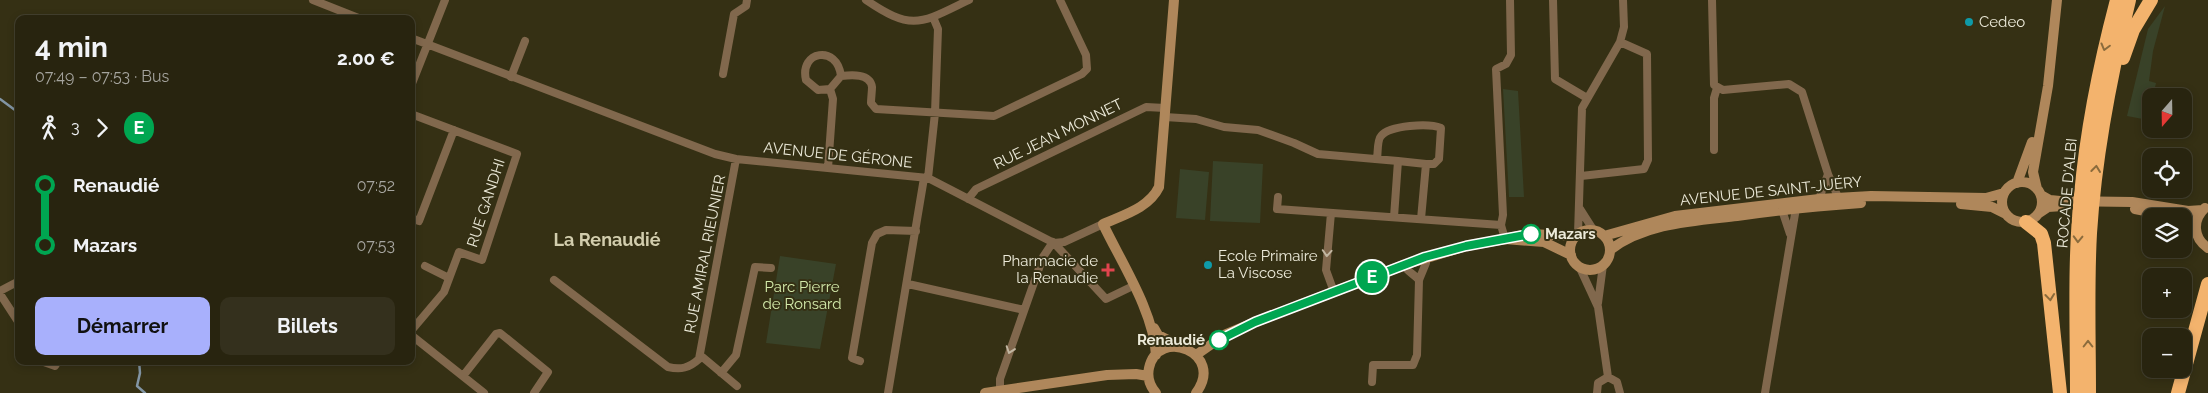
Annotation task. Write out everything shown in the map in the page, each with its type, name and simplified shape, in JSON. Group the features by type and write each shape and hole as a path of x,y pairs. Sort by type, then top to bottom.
{"highway":[{"name":"ROCADE D'ALBI","path":"2077,393 2077,274 2080,195 2094,98 2118,0"},
{"name":"ROCADE D'ALBI","path":"2088,393 2090,234 2099,140 2109,85 2129,0"},
{"path":"2099,140 2108,125 2127,45 2152,0"},
{"path":"2026,222 2040,234 2044,243 2060,393"},
{"path":"2179,393 2208,284"},
{"path":"2179,393 2208,320"}],"main road":[{"path":"1174,0 1159,187 1154,197 1145,204 1103,224 1158,335 1196,354 1204,369 1204,378 1196,393"},
{"path":"2051,0 2046,52 2031,147 2017,183 2004,193 2003,207 2006,214 2015,220 2026,222 2048,208 2060,204 2146,204 2188,211 2205,208"},
{"path":"2039,213 2042,204 2033,172 2048,86 2057,0"},
{"path":"2017,183 2028,183 2050,200 2060,204"},
{"name":"AVENUE DE SAINT-JUÉRY","path":"1604,236 1674,216 1819,198 1986,198 2004,193"},
{"name":"AVENUE DE SAINT-JUÉRY","path":"1610,250 1633,235 1673,224 1796,208 1870,203 1963,204 1992,207 2006,214"},
{"path":"2116,204 2142,210"},
{"path":"2196,231 2196,223 2205,208"},
{"path":"2192,228 2208,248"},
{"path":"1196,354 1226,334 1425,257 1466,246 1528,234 1577,235 1594,230 1604,236 1610,250 1603,265 1593,270 1580,268 1571,255 1544,242 1505,239"},
{"path":"1571,255 1571,245 1577,235"},
{"path":"1148,318 1156,342 1156,355"},
{"path":"1156,393 1148,376 1150,364 1156,355 1164,349 1182,347"},
{"path":"985,393 1123,374 1148,376"}],"street":[{"path":"313,0 351,15"},
{"path":"415,76 445,0"},
{"path":"723,74 734,14 746,6 747,0"},
{"path":"866,0 899,20 922,22 970,0"},
{"path":"841,76 838,64 828,56 822,55 810,59 805,67 804,74 810,85 818,90 830,89 841,76 853,75 868,81 872,86 871,104 876,109 994,116 1082,74 1087,68 1086,55 1060,0"},
{"path":"1505,239 1501,225 1503,215 1496,69 1506,64 1511,55 1510,0"},
{"path":"1553,0 1555,79 1587,98"},
{"path":"1577,235 1581,176 1580,118 1587,98 1620,42 1624,27 1623,0"},
{"path":"1712,0 1713,82 1717,88 1723,90 1789,84 1802,92 1828,174 1838,197"},
{"path":"888,393 926,178 935,113 938,29 933,17"},
{"name":"AVENUE DE GÉRONE","path":"415,40 715,154 736,159 926,178 1054,242 1106,299 1133,286"},
{"path":"511,77 525,41"},
{"path":"1581,176 1644,169 1648,160 1646,54 1620,42"},
{"path":"1714,150 1714,98 1717,88"},
{"path":"828,168 834,99 830,89"},
{"name":"RUE JEAN MONNET","path":"968,199 976,189 1146,106 1224,127 1258,130 1294,142 1318,154 1426,164"},
{"name":"RUE GANDHI","path":"415,115 517,154 482,260 459,252 444,292 415,326"},
{"path":"1377,159 1379,139 1382,134 1408,126 1437,126 1442,131 1439,159 1434,164 1426,164 1421,219"},
{"path":"415,220 419,221 454,130"},
{"name":"RUE AMIRAL RIEUNIER","path":"554,280 668,367 680,370 692,366 700,355 736,159"},
{"path":"1394,217 1398,161"},
{"path":"1819,198 1828,174"},
{"path":"1278,197 1277,208 1501,225"},
{"path":"1765,393 1796,208"},
{"path":"1580,209 1594,230"},
{"path":"1782,210 1790,236"},
{"path":"1331,213 1326,270 1334,292"},
{"path":"1000,391 1000,379 1043,257 1054,242 1064,242 1103,224"},
{"path":"860,361 852,358 872,243 877,234 886,230 916,231"},
{"path":"1372,382 1373,365 1413,365 1417,355 1419,280 1426,263 1425,257"},
{"path":"1404,265 1407,271 1414,274 1419,280"},
{"path":"1603,265 1598,307 1608,377"},
{"path":"424,266 449,278"},
{"path":"721,373 736,354 754,267 771,268"},
{"path":"1580,268 1598,307"},
{"path":"15,284 0,293 15,317"},
{"path":"908,284 1024,310"},
{"path":"463,376 496,334 500,333 548,372 534,393"},
{"path":"415,338 484,393"},
{"name":"RUE AMIRAL RIEUNIER","path":"700,355 737,386"},
{"path":"1608,377 1617,382 1621,393"},
{"path":"1597,393 1598,382 1608,377"}],"green space":[{"path":"2165,6 2153,51 2149,81 2156,83 2155,88 2142,88 2142,119 2127,116 2148,29"},
{"path":"1503,89 1518,91 1524,197 1509,197"},
{"path":"1213,161 1263,164 1260,223 1210,221"},
{"path":"1180,169 1209,172 1205,220 1176,218"},
{"name":"Parc Pierre de Ronsard","path":"780,256 836,264 820,349 766,343"}],"waterway":[{"path":"0,99 15,110"},
{"path":"139,365 140,373 137,386 145,393"}],"bus line":[{"name":"E","path":"1219,340 1226,334 1255,322 1425,257 1466,246 1531,234"}],"place":[{"name":"Cedeo","path":"1969,22"},
{"name":"Mazars","path":"1531,234"},
{"name":"Ecole Primaire La Viscose","path":"1208,265"},
{"name":"Pharmacie de la Renaudie","path":"1108,270"},
{"name":"Renaudié","path":"1219,340"}],"district":[{"name":"La Renaudié","path":"607,239"}]}
